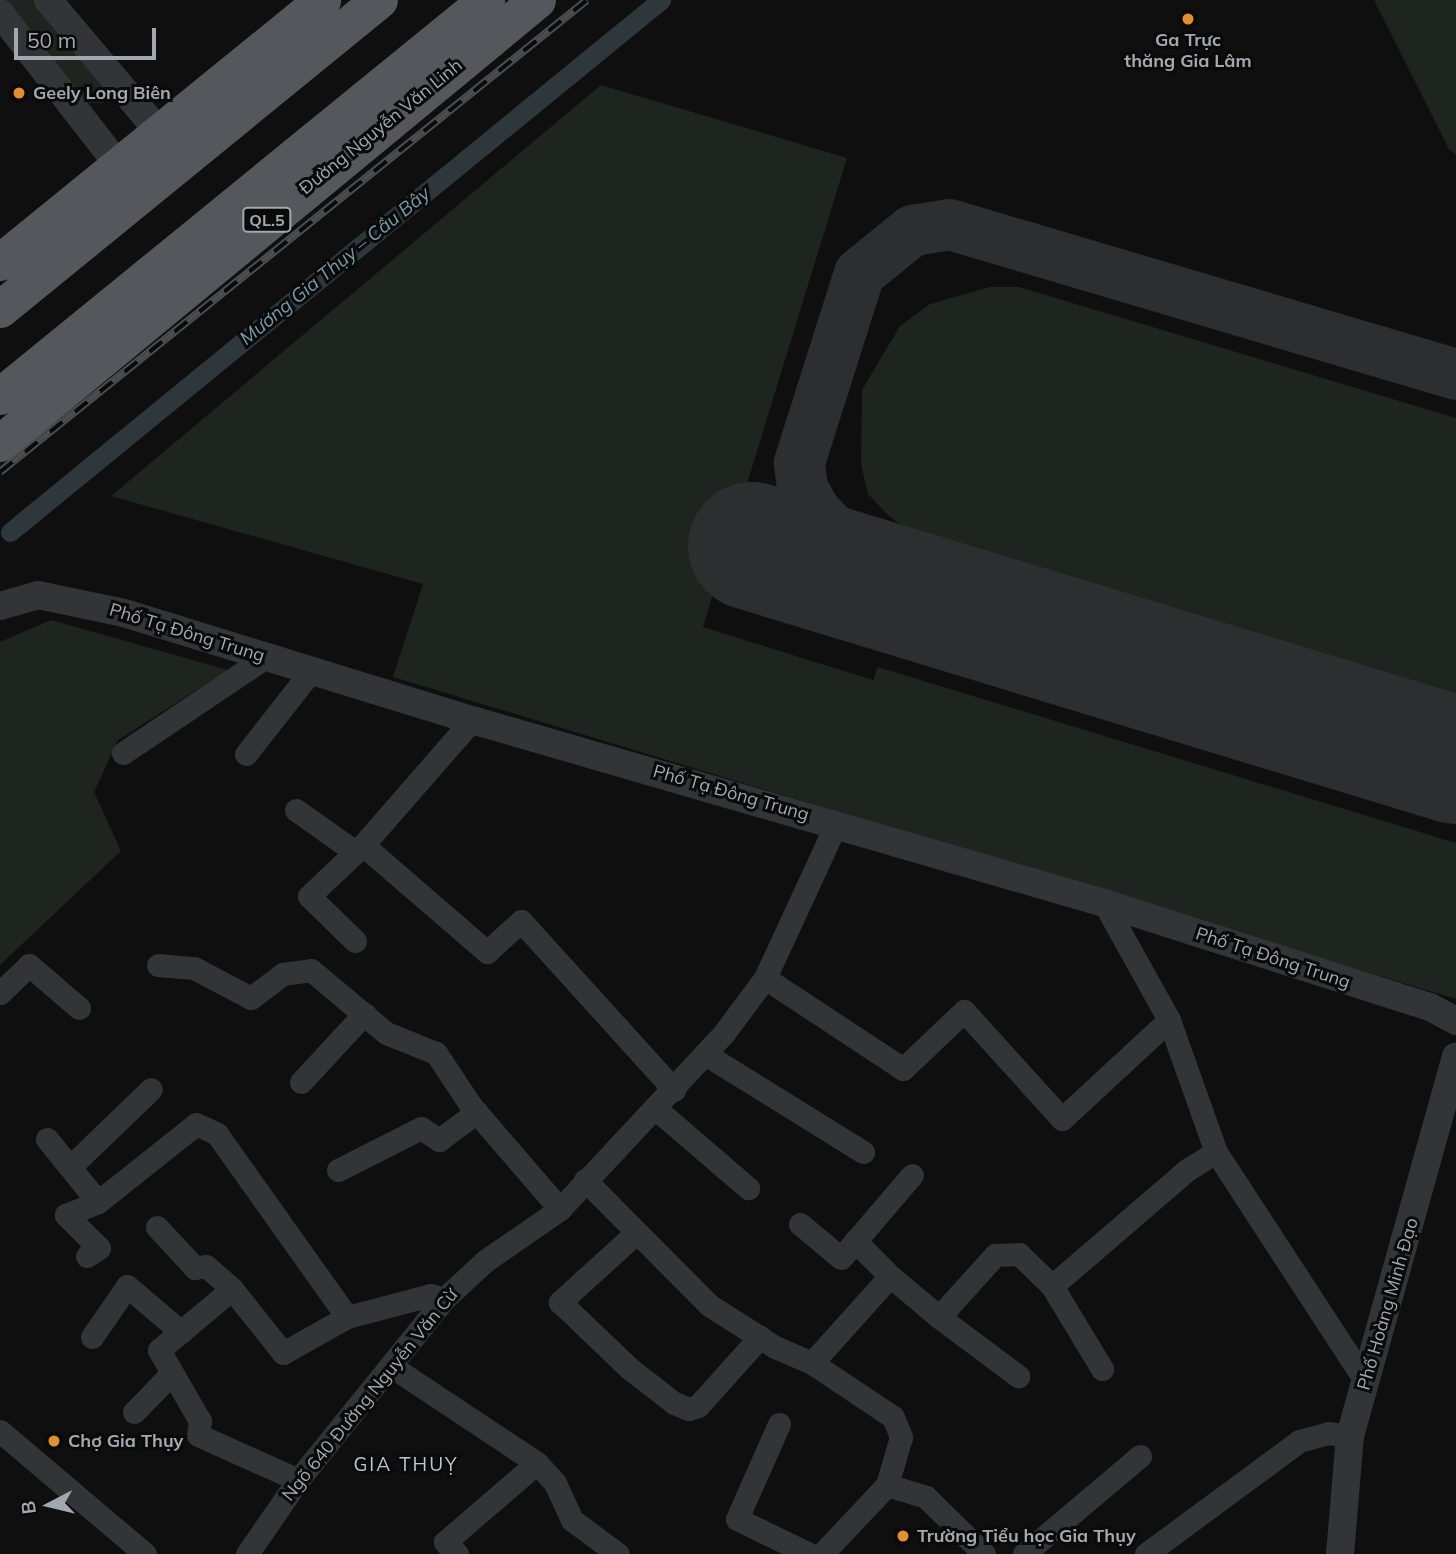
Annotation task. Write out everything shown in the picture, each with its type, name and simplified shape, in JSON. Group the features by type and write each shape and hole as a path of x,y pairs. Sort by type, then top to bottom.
{"highway":[{"path":"0,309 130,180 160,132 322,0"},
{"path":"0,262 130,180 182,160 380,0"},
{"name":"Đường Nguyễn Văn Linh","path":"0,443 442,57 486,0"},
{"name":"Đường Nguyễn Văn Linh","path":"0,396 442,57 537,0"}],"street":[{"path":"48,0 182,160"},
{"path":"0,13 88,121 130,180"},
{"name":"Phố Tạ Đông Trung","path":"0,606 38,595 67,598 471,720 1104,903 1430,1007 1456,1021"},
{"path":"123,753 266,657"},
{"path":"246,754 311,671"},
{"path":"355,941 309,896 359,848 471,720"},
{"path":"296,810 359,848 487,952 521,920 674,1090"},
{"name":"Ngõ 640 Đường Nguyễn Văn Cừ","path":"247,1554 299,1480 444,1299 485,1261 560,1209 705,1054 765,978 836,824"},
{"path":"1104,903 1169,1020 1216,1152 1366,1382"},
{"path":"0,993 29,965 79,1008"},
{"path":"158,965 194,968 251,998 283,974 312,970 386,1032 436,1053 477,1112 560,1209"},
{"path":"765,978 903,1069 964,1011 1062,1119 1169,1020"},
{"path":"301,1082 364,1014"},
{"path":"705,1054 863,1152"},
{"name":"Phố Hoàng Minh Đạo","path":"1340,1554 1350,1436 1456,1058"},
{"path":"70,1167 151,1089"},
{"path":"655,1108 748,1188"},
{"path":"338,1170 421,1128 439,1140 477,1112"},
{"path":"87,1256 99,1248 66,1216 98,1202 196,1124 217,1134 347,1317"},
{"path":"47,1139 98,1202"},
{"path":"1052,1286 1187,1170 1216,1152"},
{"path":"800,1224 841,1258 912,1175"},
{"path":"585,1180 709,1305 760,1337 811,1363 894,1417 901,1437 887,1485 822,1554"},
{"path":"157,1227 195,1268 206,1266 232,1289 282,1353 347,1317 430,1295 444,1299"},
{"path":"636,1233 560,1301 629,1368 674,1403 689,1409 698,1406 760,1337"},
{"path":"855,1241 890,1276 939,1317 1018,1376"},
{"path":"939,1317 995,1255 1019,1254 1052,1286 1102,1369"},
{"path":"811,1363 890,1276"},
{"path":"92,1337 127,1286 181,1332"},
{"path":"232,1289 159,1350 200,1421 198,1435 299,1480"},
{"path":"391,1366 537,1463 555,1483 572,1520 618,1554"},
{"path":"134,1412 172,1373"},
{"path":"779,1424 737,1519 810,1554"},
{"path":"0,1431 145,1554"},
{"path":"1146,1554 1299,1441 1328,1433 1350,1436"},
{"path":"1024,1554 1140,1456"},
{"path":"457,1554 445,1542 537,1463"},
{"path":"887,1485 926,1497 984,1554"}],"shaded area":[{"path":"3,0 35,0 106,87 103,103 86,103"},
{"path":"1374,0 1456,0 1456,155 1449,149"},
{"path":"601,85 847,158 703,627 873,680 878,667 1456,843 1456,999 393,677 423,584 111,496"},
{"path":"990,287 1019,287 1456,418 1456,701 913,535 888,515 868,494 861,465 862,390 900,326 930,304"},
{"path":"51,620 228,670 118,740 94,792 121,851 0,965 0,642"}],"waterway":[{"name":"Mương Gia Thụy – Cầu Bây","path":"10,532 661,0"}],"taxiway":[{"path":"924,598 847,544 815,511 802,488 799,462 859,273 912,230 949,224 1456,374"}],"runway":[{"path":"752,546 1456,760"}],"railway":[{"path":"0,472 587,0"}],"place":[{"name":"Ga Trực thăng Gia Lâm","path":"1188,19"},
{"name":"Geely Long Biên","path":"19,93"},
{"name":"Chợ Gia Thụy","path":"54,1441"},
{"name":"Trường Tiểu học Gia Thụy","path":"903,1536"}],"district":[{"name":"GIA THUỴ","path":"406,1465"}]}
